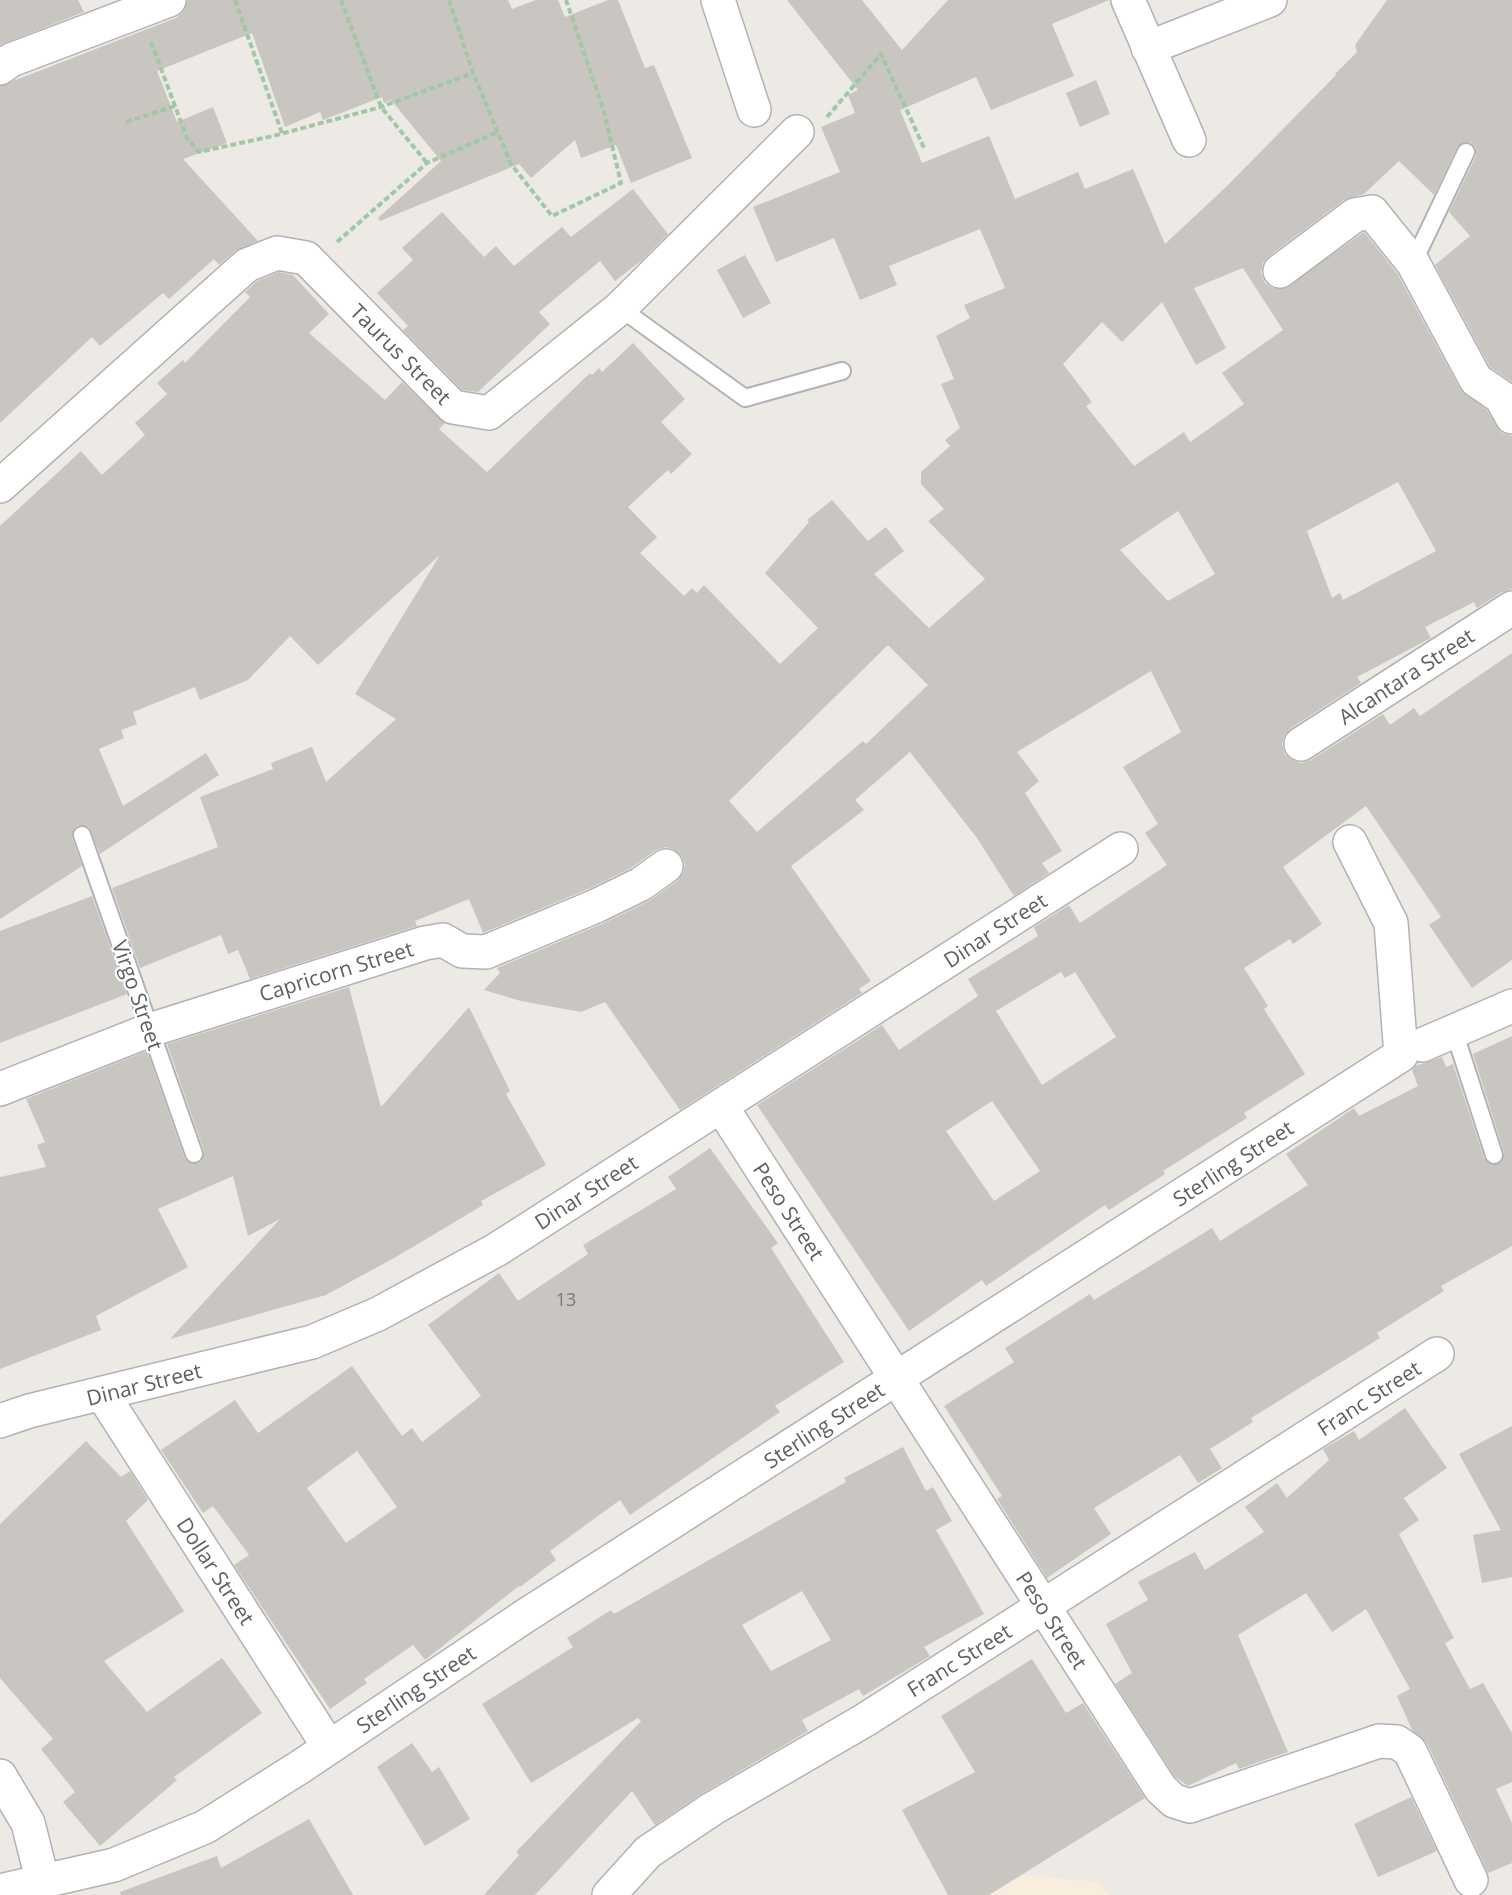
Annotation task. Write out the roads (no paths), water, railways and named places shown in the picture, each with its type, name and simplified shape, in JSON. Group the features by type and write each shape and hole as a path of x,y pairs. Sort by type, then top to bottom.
{"street":[{"path":"0,68 11,60 169,0"},
{"path":"1128,0 1189,140"},
{"path":"1148,48 1270,0"},
{"path":"721,1 754,110"},
{"name":"Taurus Street","path":"0,486 247,265 277,253 306,258 453,407 489,413 620,308 796,132"},
{"path":"1280,271 1355,215 1372,212 1380,219 1413,263 1476,380 1501,397 1512,417"},
{"name":"Alcantara Street","path":"1301,744 1512,608"},
{"path":"1350,842 1391,923 1412,1050"},
{"name":"Dinar Street","path":"0,1421 29,1411 103,1395 312,1342 378,1314 495,1250 1121,849"},
{"name":"Capricorn Street","path":"0,1089 150,1030 424,943 443,940 462,951 486,952 596,906 641,884 666,867"},
{"name":"Sterling Street","path":"0,1891 114,1865 205,1827 525,1616 1412,1050 1512,1006"},
{"name":"Peso Street","path":"721,1106 1161,1789 1174,1801 1190,1806 1379,1741 1397,1742 1410,1751 1471,1880"},
{"name":"Franc Street","path":"609,1895 648,1852 675,1834 865,1720 1437,1354"},
{"name":"Dollar Street","path":"103,1395 329,1747"},
{"path":"0,1776 28,1823 43,1883"}],"lane":[{"path":"1413,263 1466,152"},
{"path":"620,308 745,398 842,371"},
{"name":"Virgo Street","path":"82,835 194,1154"},
{"path":"1454,1031 1494,1155"}]}
